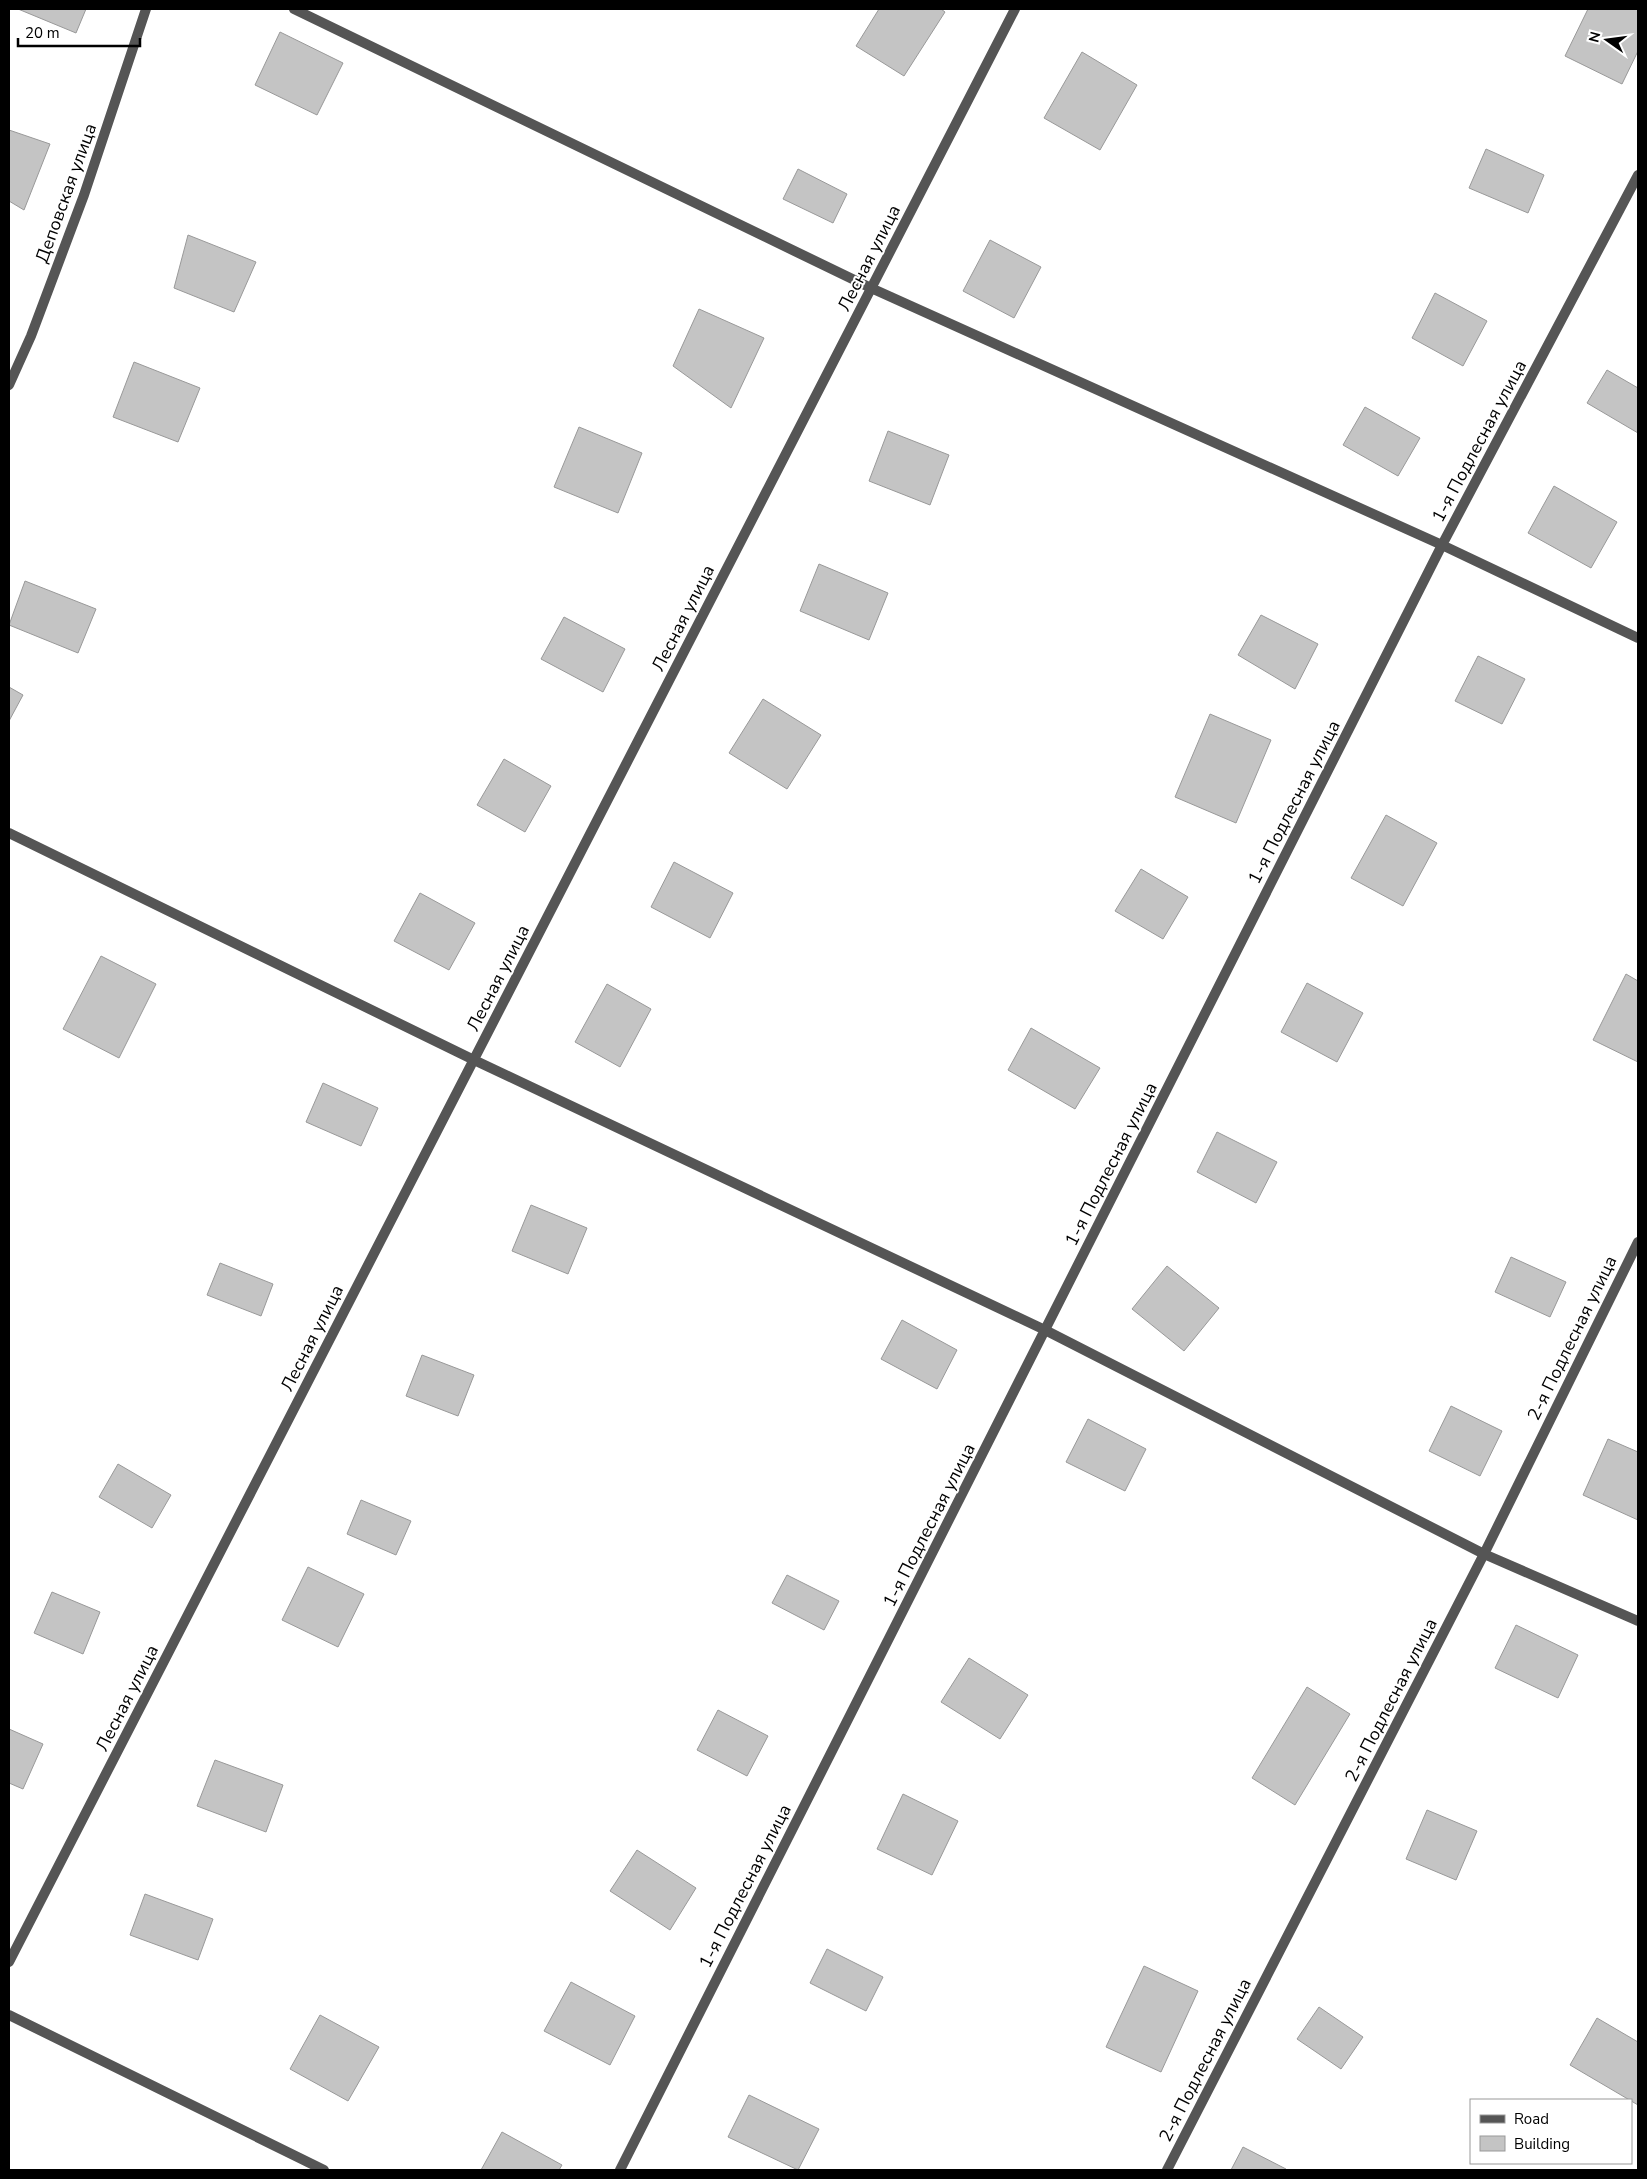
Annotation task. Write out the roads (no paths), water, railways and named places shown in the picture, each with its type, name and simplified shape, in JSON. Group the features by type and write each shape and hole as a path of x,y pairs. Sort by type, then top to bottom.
{"street":[{"name":"Деповская улица","path":"9,385 31,336 84,195 146,9"},
{"path":"294,9 871,288 1442,545 1638,638"},
{"name":"Лесная улица","path":"9,1962 1015,9"},
{"name":"1-я Подлесная улица","path":"620,2170 1442,545 1638,175"},
{"path":"9,833 474,1060 1045,1330 1484,1554 1638,1621"},
{"name":"2-я Подлесная улица","path":"1167,2170 1484,1554 1638,1242"},
{"path":"9,2015 324,2170"}]}
